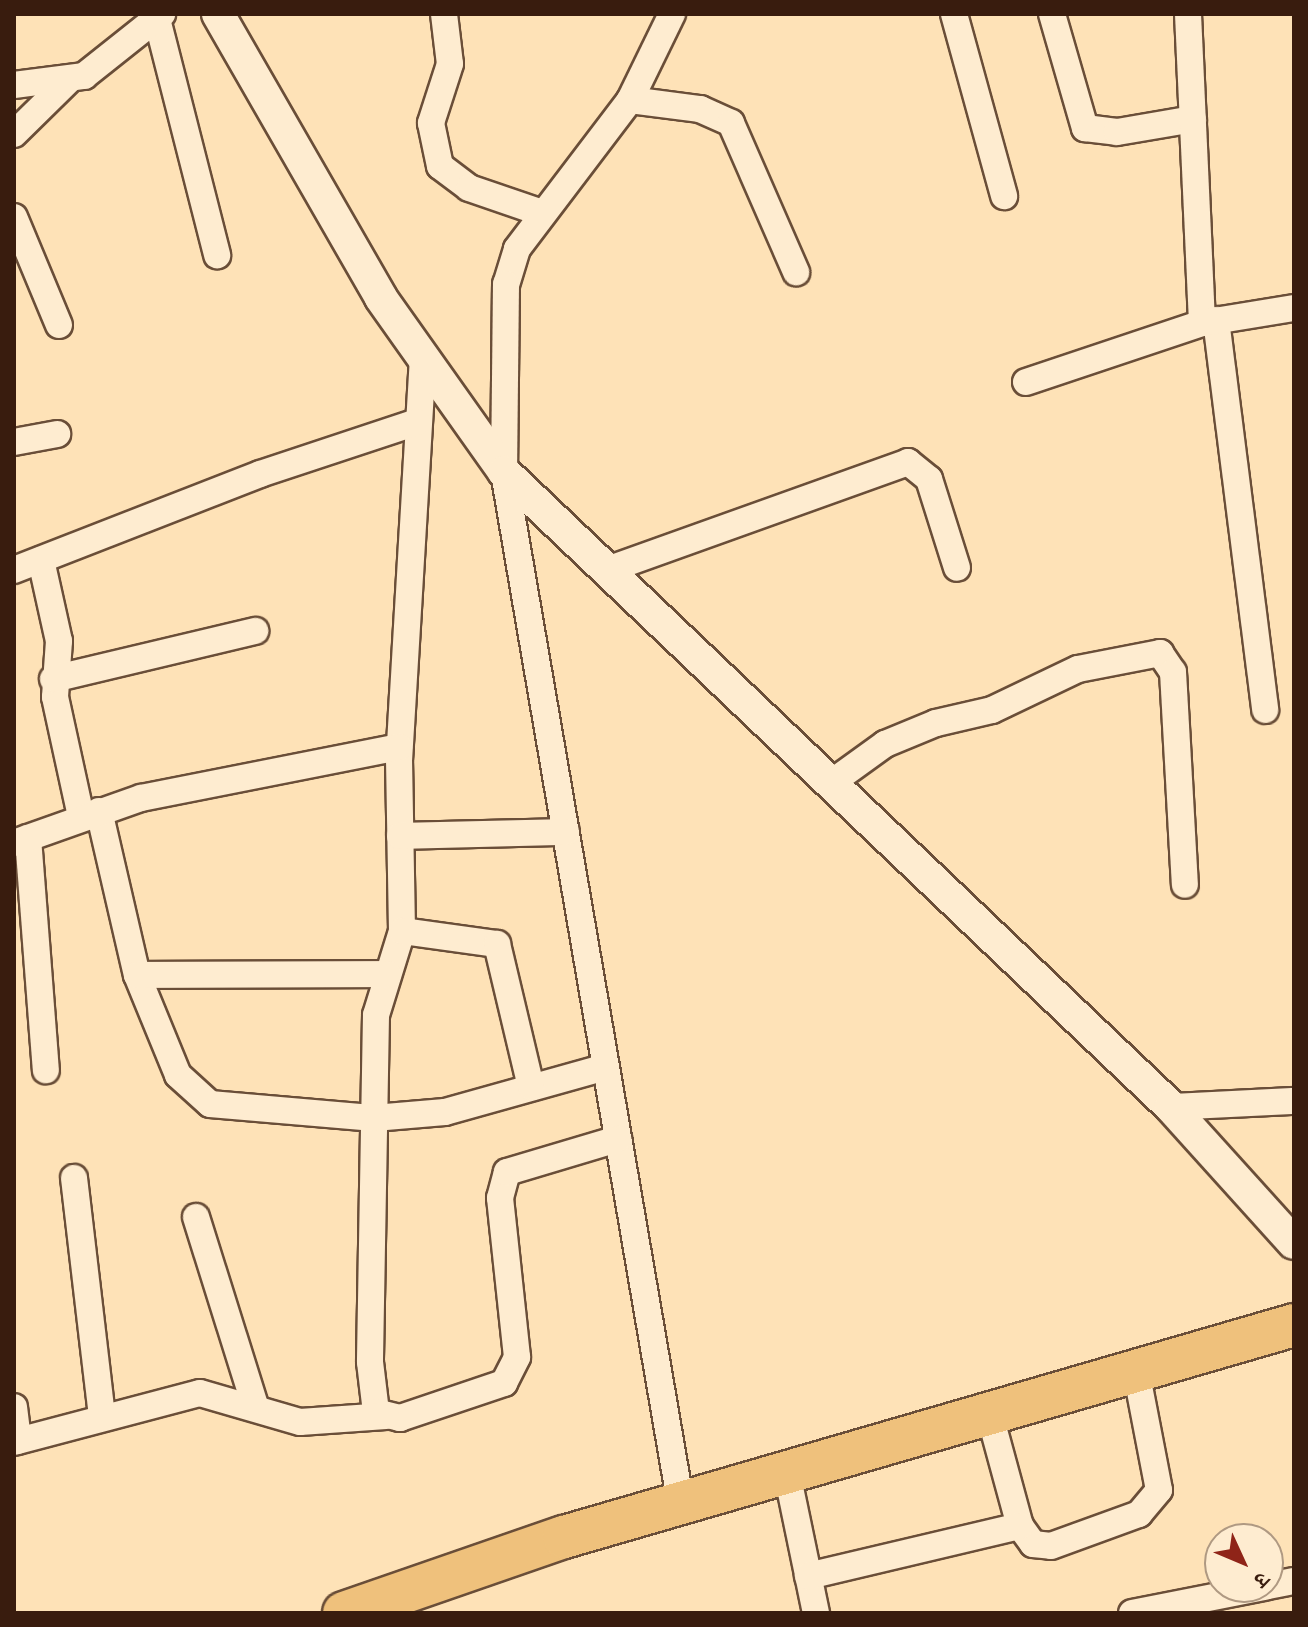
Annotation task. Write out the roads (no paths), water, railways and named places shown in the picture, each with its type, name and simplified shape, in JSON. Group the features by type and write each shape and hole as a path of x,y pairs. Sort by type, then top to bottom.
{"main road":[{"path":"344,1613 681,1505 989,1412 1294,1325"}],"street":[{"path":"218,14 423,357 504,472 1171,1107 1294,1243"},
{"path":"444,14 450,64 431,123 440,166 469,188 542,213"},
{"path":"672,14 630,100 517,249 506,284 504,472 681,1505"},
{"path":"954,14 1004,196"},
{"path":"1052,14 1085,128 1117,132 1193,119"},
{"path":"1188,14 1209,322 1265,710"},
{"path":"14,85 69,80 98,69 160,16 217,255"},
{"path":"14,134 69,80"},
{"path":"630,100 700,109 731,123 796,272"},
{"path":"14,217 59,325"},
{"path":"1026,382 1209,322 1294,308"},
{"path":"386,1416 371,1403 370,1390 376,1015 402,931 399,747 423,357"},
{"path":"14,570 260,474 417,422"},
{"path":"14,442 57,434"},
{"path":"607,570 908,462 929,479 957,568"},
{"path":"41,560 59,641 53,679 137,975 178,1075 210,1104 374,1118 445,1112 606,1067"},
{"path":"53,679 255,631"},
{"path":"831,783 885,744 936,723 992,710 1078,669 1160,653 1173,672 1185,885"},
{"path":"46,1070 21,840 90,814 399,747"},
{"path":"400,836 566,832"},
{"path":"402,931 497,944 531,1087"},
{"path":"137,975 388,974"},
{"path":"1171,1107 1294,1101"},
{"path":"14,1407 16,1441 102,1416 200,1393 255,1405 300,1422 386,1416 495,1390 512,1374 517,1357 502,1184 518,1166 618,1139"},
{"path":"74,1178 102,1416"},
{"path":"196,1217 255,1405"},
{"path":"989,1412 1020,1526 1033,1544 1051,1546 1112,1526 1152,1502 1160,1473 1136,1370"},
{"path":"787,1473 816,1613"},
{"path":"808,1576 1020,1526"},
{"path":"1132,1613 1204,1599"}]}
